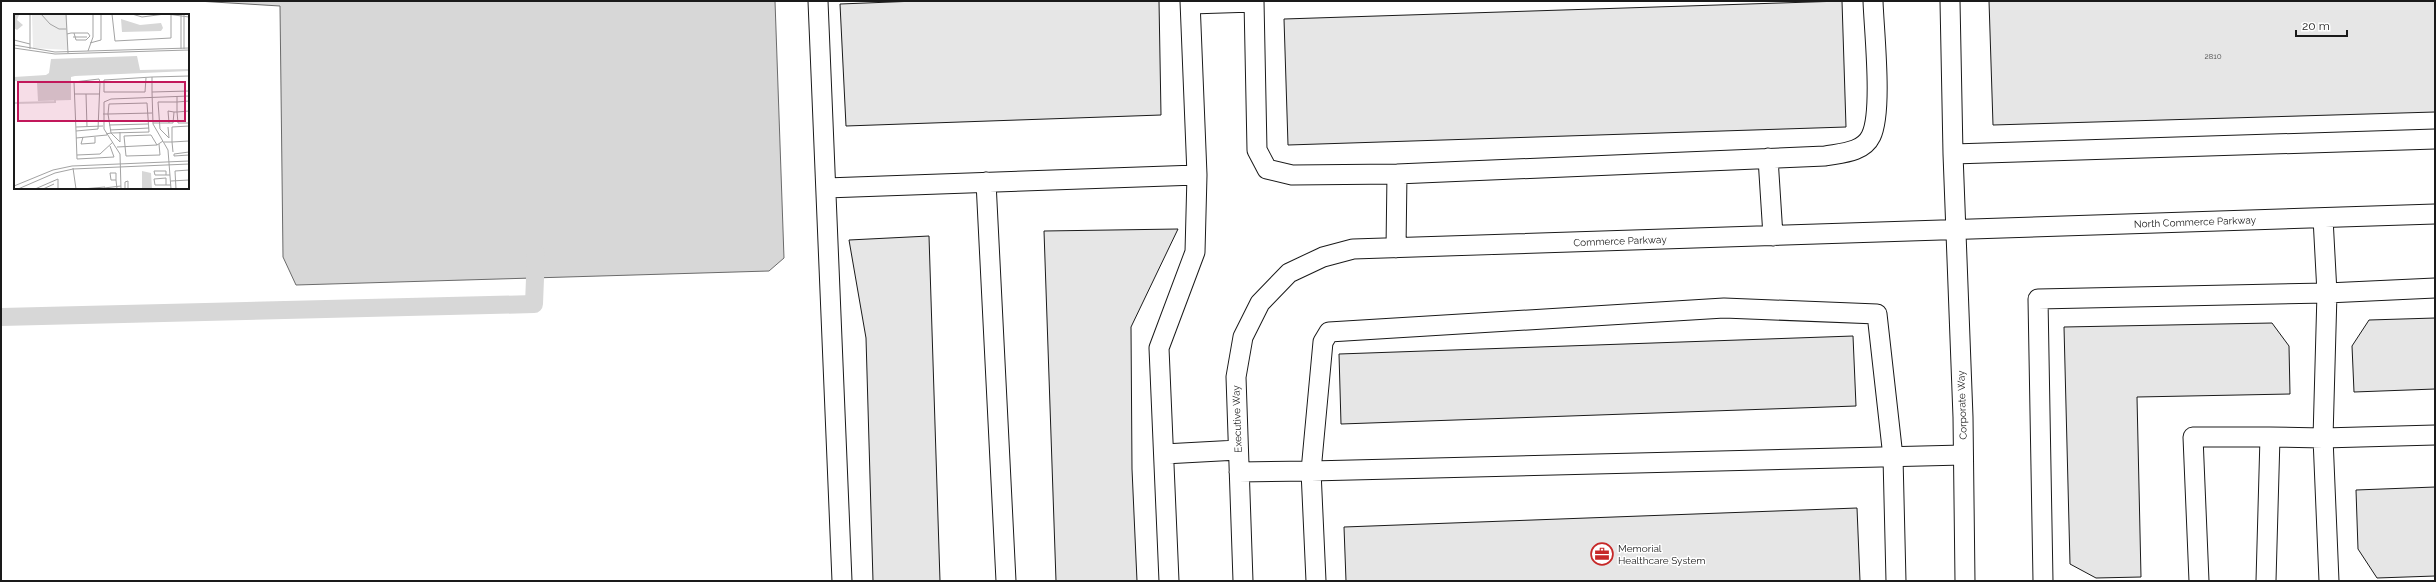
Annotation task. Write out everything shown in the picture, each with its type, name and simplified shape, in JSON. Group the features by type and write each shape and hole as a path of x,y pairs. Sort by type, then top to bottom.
{"street":[{"path":"818,1 842,581"},
{"path":"1169,581 1159,348 1195,252 1198,175 1190,3 1254,2 1257,150 1267,169 1292,175 1397,174 1825,156 1854,151 1871,137 1877,105 1874,1"},
{"name":"Corporate Way","path":"1950,1 1953,154 1963,455 1965,581"},
{"path":"1953,154 2435,139"},
{"path":"1768,158 1773,236"},
{"path":"1396,248 1397,174"},
{"path":"826,188 1198,175"},
{"path":"986,182 1006,581"},
{"name":"North Commerce Parkway","path":"1956,230 2435,214"},
{"path":"2324,218 2327,293 2324,438 2329,581"},
{"name":"Commerce Parkway","path":"1289,272 1323,257 1353,249 1956,230"},
{"name":"Executive Way","path":"1243,581 1236,377 1243,336 1260,302 1289,272"},
{"path":"2043,581 2038,299 2327,293 2435,288"},
{"path":"1316,581 1311,471 1323,342 1329,332 1724,308 1877,314 1893,457 1896,581"},
{"path":"2199,581 2193,437 2324,438 2435,435"},
{"path":"2266,581 2270,437"},
{"path":"1164,454 1238,450"},
{"path":"1239,472 1963,455"}],"shaded area":[{"path":"197,1 775,1 784,258 769,271 296,285 283,257 280,6"}],"building":[{"path":"917,1 1159,1 1161,115 846,126 840,4"},
{"path":"1842,1 1846,127 1288,145 1284,19"},
{"path":"1989,1 2435,1 2435,112 1993,125"},
{"path":"1178,229 1131,327 1132,469 1137,581 1056,581 1044,231"},
{"path":"929,236 940,581 873,581 866,338 849,240"},
{"path":"2435,318 2435,389 2354,392 2352,346 2369,320"},
{"path":"2272,323 2289,346 2290,394 2137,397 2141,577 2096,578 2070,564 2064,327"},
{"path":"1853,336 1856,406 1341,424 1339,354"},
{"path":"2435,487 2435,576 2377,578 2358,549 2356,490"},
{"name":"Memorial Healthcare System","path":"1857,508 1860,581 1346,581 1344,527"}],"waterway":[{"path":"1,317 534,304 536,253"}],"place":[{"name":"Memorial Healthcare System","path":"1602,554"}]}
